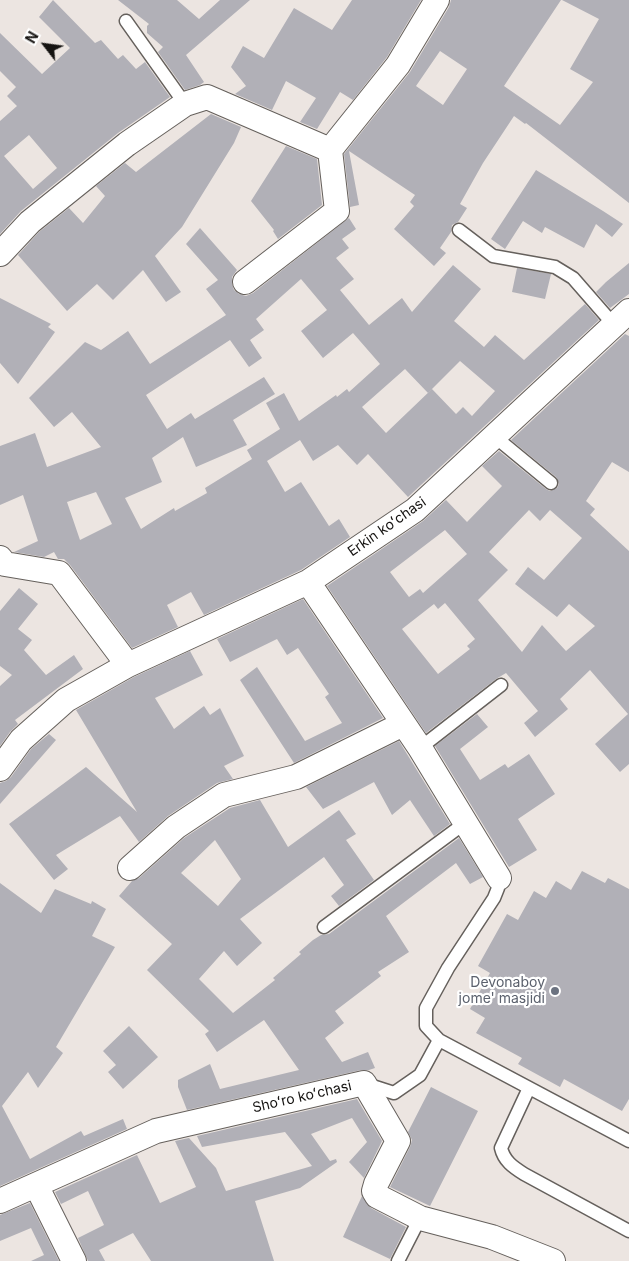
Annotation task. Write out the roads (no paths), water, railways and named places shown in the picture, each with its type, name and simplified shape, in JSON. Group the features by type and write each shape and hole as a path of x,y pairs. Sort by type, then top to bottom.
{"street":[{"path":"245,282 337,211 330,150 398,65 437,0"},
{"path":"0,254 38,216 127,144 185,104 207,97 330,150"},
{"name":"Erkin koʻchasi","path":"0,769 21,740 66,700 128,665 308,582 415,510 622,318"},
{"path":"0,558 6,564 59,573 128,665"},
{"path":"308,582 420,748 499,878"},
{"path":"130,868 176,827 224,795 296,777 402,724"},
{"name":"Shoʻro koʻchasi","path":"0,1201 156,1131 364,1083 398,1142 376,1184 374,1191 377,1196 420,1218 492,1237 553,1261"},
{"path":"36,1185 74,1261"}],"lane":[{"path":"126,21 185,104"},
{"path":"459,230 493,256 555,267 573,278 622,318"},
{"path":"494,436 551,483"},
{"path":"420,748 501,685"},
{"path":"324,927 464,823"},
{"path":"499,878 494,898 448,968 426,1008 426,1026 439,1040 629,1141"},
{"path":"364,1083 394,1092 420,1074 439,1040"},
{"path":"529,1088 501,1148 503,1157 510,1165 524,1174 629,1231"},
{"path":"398,1261 420,1218"}],"place":[{"name":"Devonaboy jome' masjidi","path":"555,991"}]}
